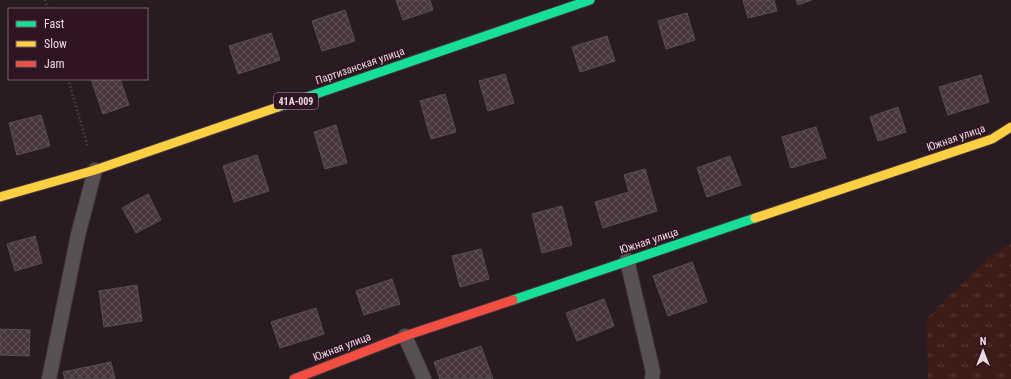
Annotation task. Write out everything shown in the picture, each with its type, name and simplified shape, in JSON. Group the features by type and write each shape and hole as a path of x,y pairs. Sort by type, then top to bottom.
{"street":[{"name":"Партизанская улица","path":"0,197 95,170 590,0"},
{"name":"Южная улица","path":"294,379 406,336 627,260 992,139 1011,127"}],"lane":[{"path":"49,379 78,235 95,170"},
{"path":"627,260 653,372 652,379"},
{"path":"406,336 424,379"}],"path":[{"path":"68,80 95,170"}],"green space":[{"path":"1011,243 1011,379 928,379 926,319 987,258"}],"building":[{"path":"396,0 430,0 433,10 403,20"},
{"path":"743,0 774,0 777,11 748,18"},
{"path":"796,0 812,0 798,5"},
{"path":"345,10 355,41 322,51 312,21"},
{"path":"687,13 695,40 666,49 658,21"},
{"path":"271,33 280,60 238,74 229,46"},
{"path":"607,36 615,61 580,72 572,47"},
{"path":"505,74 514,103 488,111 479,81"},
{"path":"981,75 989,102 948,115 939,87"},
{"path":"91,80 120,80 129,105 103,114"},
{"path":"445,94 456,132 431,139 420,101"},
{"path":"898,107 906,132 878,141 870,117"},
{"path":"41,115 50,146 17,155 9,123"},
{"path":"336,125 347,163 325,169 314,132"},
{"path":"816,127 826,158 791,168 782,137"},
{"path":"257,155 269,191 234,202 223,166"},
{"path":"730,156 741,185 707,197 697,168"},
{"path":"645,169 657,211 603,228 595,202 629,192 624,175"},
{"path":"148,194 161,220 136,233 122,208"},
{"path":"562,206 572,245 542,253 532,214"},
{"path":"35,236 42,263 15,271 7,244"},
{"path":"481,249 489,279 460,287 452,256"},
{"path":"692,262 707,302 668,316 653,276"},
{"path":"392,279 400,304 364,315 356,291"},
{"path":"137,285 142,321 104,327 99,291"},
{"path":"604,299 614,326 577,341 566,313"},
{"path":"316,308 324,334 280,348 271,322"},
{"path":"0,329 30,330 29,356 0,355"},
{"path":"481,346 493,379 440,379 434,362"},
{"path":"111,362 115,379 65,379 63,372"}],"traffic: fast":[{"path":"278,107 590,0"},
{"path":"513,300 755,218"}],"traffic: slow":[{"path":"0,197 95,170 278,107"},
{"path":"755,218 992,139 1011,127"}],"traffic: jam":[{"path":"294,379 405,336 513,300"}]}
